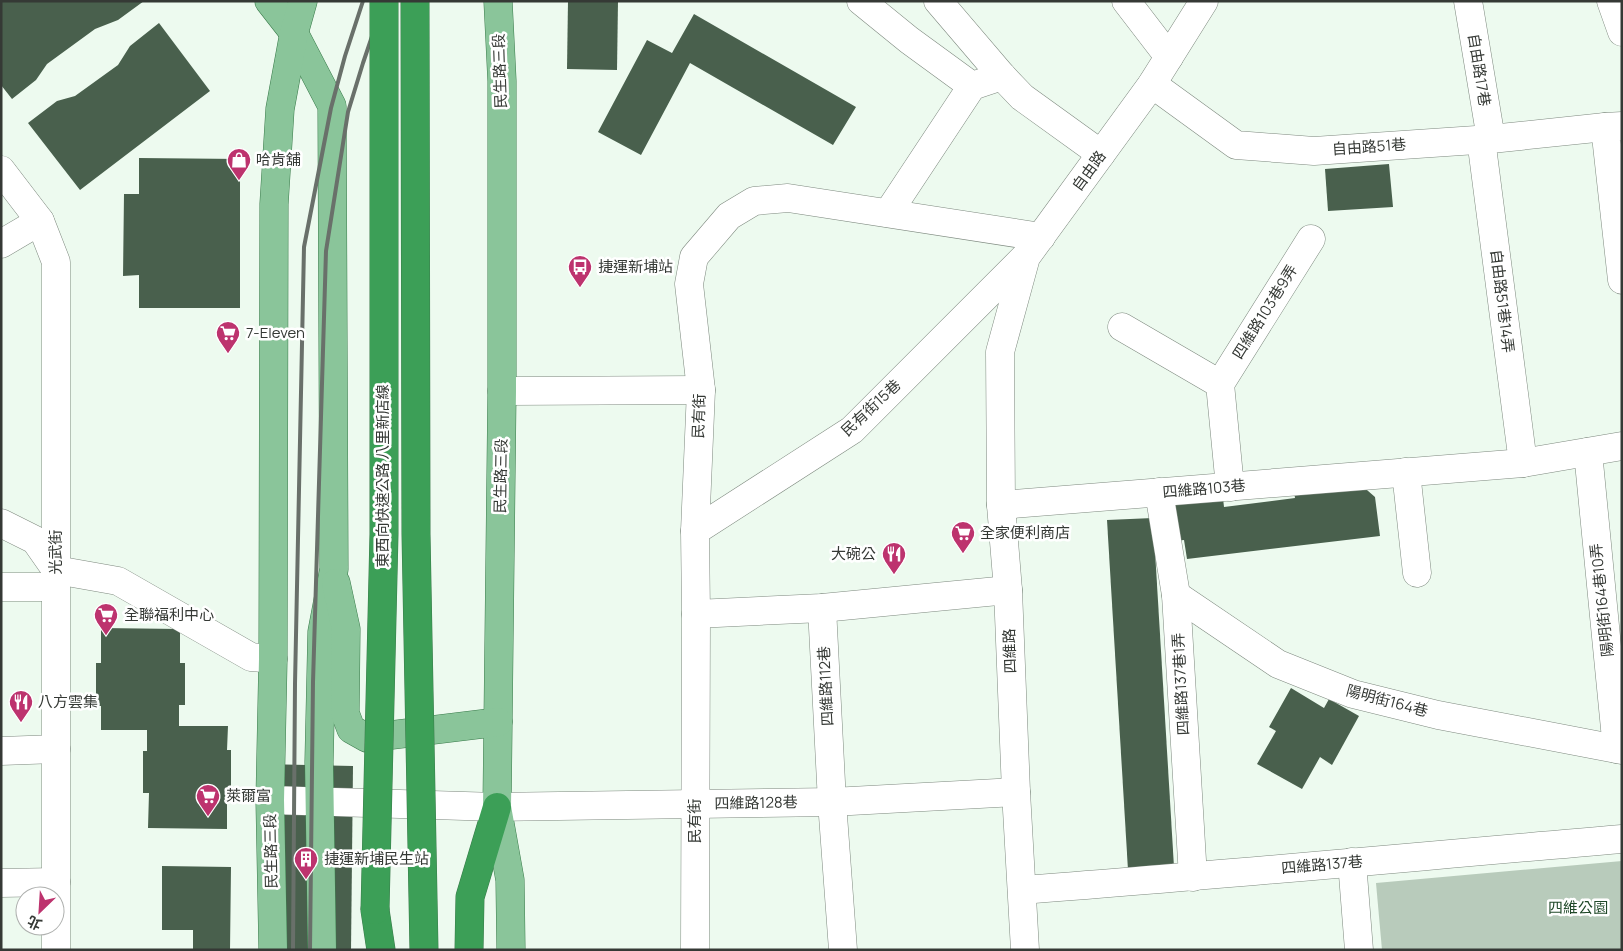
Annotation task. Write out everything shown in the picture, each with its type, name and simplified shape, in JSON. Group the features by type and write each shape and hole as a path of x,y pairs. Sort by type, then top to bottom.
{"highway":[{"name":"東西向快速公路 八里新店線","path":"373,950 384,534 384,1"},
{"path":"415,1 416,534 424,950"},
{"path":"469,950 470,897 497,807"},
{"path":"375,910 381,950"},
{"path":"419,950 422,910"}],"main road":[{"path":"269,1 294,33 332,106 334,569 322,632 320,801 322,950"},
{"name":"民生路三段","path":"272,950 270,800 273,659 274,204 280,109 294,33 303,1"},
{"name":"民生路三段","path":"498,1 502,81 502,391 497,807 510,880 510,950"},
{"path":"334,569 346,629 345,714 350,729 367,738 498,722"}],"street":[{"path":"861,1 909,40 972,86"},
{"path":"938,1 1002,76 1022,96 1101,154"},
{"path":"1126,1 1169,57"},
{"name":"自由路","path":"1000,352 1033,247 1152,84 1204,1"},
{"name":"自由路17巷","path":"1468,1 1486,139"},
{"path":"1612,1 1622,32"},
{"path":"888,213 972,86 1002,76"},
{"name":"自由路51巷","path":"1152,84 1236,145 1314,151 1486,139 1614,126"},
{"path":"1614,126 1622,280"},
{"name":"自由路51巷14弄","path":"1486,139 1523,463"},
{"name":"光武街","path":"1,170 40,221 56,262 56,950"},
{"name":"民有街","path":"695,950 695,531 701,390 689,284 694,257 730,216 754,200 788,198 888,213 1033,247"},
{"path":"1,244 40,221"},
{"name":"四維路103巷9弄","path":"1220,384 1311,239"},
{"name":"民有街15巷","path":"695,531 852,430 1033,247"},
{"path":"1122,327 1220,384 1230,487"},
{"name":"四維路","path":"1000,352 1002,505 1026,950"},
{"path":"502,391 701,390"},
{"name":"四維路103巷","path":"1002,505 1523,463 1622,446"},
{"name":"陽明街164巷10弄","path":"1588,452 1619,749"},
{"path":"1406,472 1417,573"},
{"name":"四維路137巷1弄","path":"1159,492 1176,595 1193,878"},
{"path":"1,523 35,540 55,578"},
{"path":"1,587 55,578 118,581 251,657 273,659"},
{"path":"696,614 822,608 1008,590"},
{"name":"陽明街164巷","path":"1176,595 1278,664 1353,694 1438,715 1619,749"},
{"name":"四維路112巷","path":"822,608 832,802 843,950"},
{"path":"1,751 56,749"},
{"name":"四維路128巷","path":"270,800 497,807 832,802 1016,792"},
{"name":"四維路137巷","path":"1022,890 1193,878 1352,862 1622,839"},
{"path":"1352,862 1359,950"},
{"path":"1,883 56,882"}],"green space":[{"name":"四維公園","path":"1622,861 1622,950 1382,950 1376,883"}],"building":[{"path":"1,1 144,1 118,20 95,29 47,64 36,80 12,99 1,85"},
{"path":"568,1 618,1 617,70 567,69"},
{"path":"694,14 856,107 833,145 690,63 641,155 598,132 647,40 672,53"},
{"path":"159,23 210,91 80,190 28,123 57,101 75,96 118,65 130,46"},
{"path":"139,158 240,159 240,308 139,308 139,275 123,276 124,194 139,194"},
{"path":"1389,164 1393,207 1328,211 1325,169"},
{"path":"1360,484 1375,497 1380,536 1187,559 1184,540 1164,542 1159,505 1223,498 1224,507 1295,498 1294,492"},
{"path":"1153,518 1174,867 1128,870 1107,520"},
{"path":"101,628 180,629 180,663 185,663 185,705 179,705 179,726 228,726 227,750 231,750 231,794 227,794 227,829 148,828 149,793 143,793 143,751 147,751 147,730 101,730 101,706 96,706 96,663 101,663"},
{"path":"1291,688 1324,708 1329,699 1359,716 1332,765 1320,757 1302,789 1257,764 1276,731 1269,727"},
{"name":"捷運新埔民生站","path":"262,764 353,766 351,950 260,950"},
{"path":"162,866 231,867 230,950 193,950 193,930 162,930"}],"railway":[{"path":"293,950 295,684 304,247 331,108 363,1"},
{"path":"310,950 313,682 326,251 348,112 384,1"}],"place":[{"name":"哈肯舖","path":"239,181"},
{"name":"捷運新埔站","path":"580,288"},
{"name":"7-Eleven","path":"228,354"},
{"name":"全家便利商店","path":"963,554"},
{"name":"大碗公","path":"894,575"},
{"name":"全聯福利中心","path":"106,636"},
{"name":"八方雲集","path":"21,723"},
{"name":"萊爾富","path":"208,817"},
{"name":"捷運新埔民生站","path":"306,880"}]}
